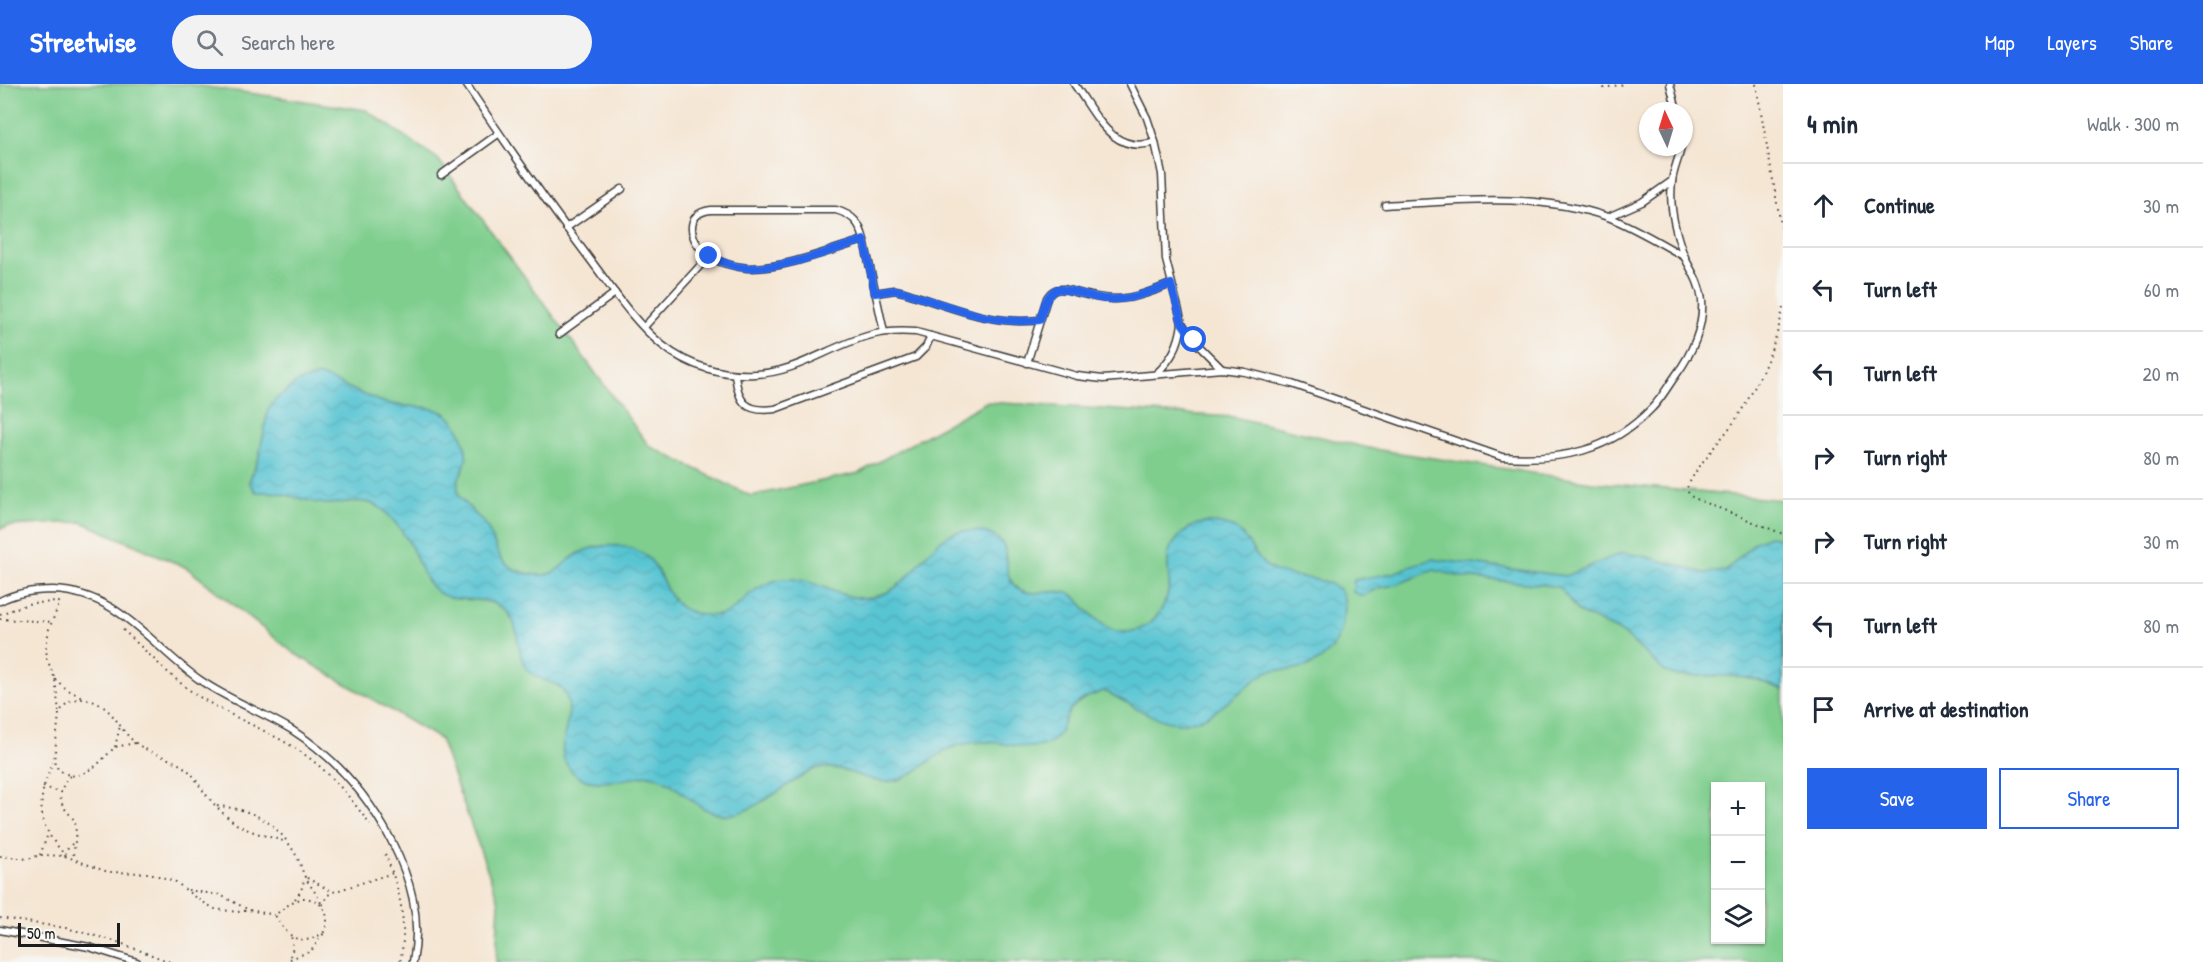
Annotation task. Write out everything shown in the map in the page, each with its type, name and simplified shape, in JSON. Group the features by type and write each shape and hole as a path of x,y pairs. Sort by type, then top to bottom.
{"lane":[{"path":"465,84 566,228 644,327 663,345 685,360 709,369 757,375 778,371 863,337 884,332 908,331 1077,376 1103,379 1130,378 1221,369 1269,377 1502,457 1535,460 1568,455 1599,445 1627,429 1652,408 1695,345 1701,323 1702,300 1697,279 1685,257 1677,233 1672,207 1672,181 1679,156"},
{"path":"1074,84 1117,140 1130,146 1143,146 1155,142"},
{"path":"1130,84 1147,118 1162,174 1164,233 1171,284 1182,323 1194,340 1221,369"},
{"path":"1670,84 1675,102"},
{"path":"441,175 498,134"},
{"path":"1608,218 1642,202 1672,181"},
{"path":"566,228 622,189"},
{"path":"1385,205 1472,201 1540,202 1608,218 1685,257"},
{"path":"864,240 771,267 748,268 727,264 709,256 695,240 692,223 703,211 711,210 836,210 847,213 862,229 884,332"},
{"path":"644,327 709,256"},
{"path":"1027,363 1047,298 1051,292 1057,289 1108,300 1123,300 1171,284"},
{"path":"875,293 895,290 1007,322 1040,320"},
{"path":"559,334 615,293"},
{"path":"1156,374 1175,351 1182,323"},
{"path":"735,374 739,398 749,407 762,411 775,409 916,357 926,347 931,336"},
{"path":"0,601 17,594 46,590 79,593 96,599 127,617 155,644 201,681 291,730 348,775 370,803 407,874 413,894 416,921 412,962"},
{"path":"0,930 89,947 137,962"}],"path":[{"path":"1603,88 1625,84"},
{"path":"1756,84 1783,237"},
{"path":"1783,308 1773,344 1741,410 1687,488 1689,495 1694,498 1783,534"},
{"path":"60,602 46,647 47,659 55,679 59,714 54,761 44,787 42,812 48,834 65,856"},
{"path":"0,614 31,603 68,603"},
{"path":"0,618 52,622"},
{"path":"118,625 202,699 294,747 315,763 345,792 370,826"},
{"path":"55,679 66,688 106,709 135,743 185,767 225,815 244,828 286,842"},
{"path":"59,714 62,708 72,700 84,698"},
{"path":"115,747 120,726"},
{"path":"73,858 75,824 63,806 61,792 65,781 70,776 90,771 115,747 135,743"},
{"path":"54,761 58,769 70,776"},
{"path":"44,787 61,792"},
{"path":"217,806 240,809 262,818 281,832 298,858 305,877 321,904 328,920 324,932 311,951 289,961"},
{"path":"40,855 48,834"},
{"path":"65,856 73,843"},
{"path":"383,849 393,873 402,907 403,938 400,962"},
{"path":"0,856 28,859 40,855 65,856 108,872 150,873 188,890 196,898 216,909 238,912 249,910"},
{"path":"321,904 333,892 393,873"},
{"path":"305,877 333,892"},
{"path":"275,915 292,902 301,891 305,877"},
{"path":"188,890 220,895 249,910 275,915 291,935 293,948 289,961"},
{"path":"292,902 303,898 315,900 321,904"},
{"path":"291,935 311,940 324,932"}],"green space":[{"path":"0,84 187,84 366,110 438,159 649,446 751,496 859,473 986,402 1233,417 1373,449 1592,482 1783,500 1783,962 496,962 499,902 440,739 295,654 187,568 82,522 8,526 0,529"}],"water":[{"path":"320,376 380,401 430,408 449,417 458,427 467,455 458,484 459,496 484,523 499,555 508,566 524,573 539,575 552,573 576,555 596,547 611,545 626,547 649,558 669,594 684,609 711,616 722,615 736,607 761,586 783,579 796,579 856,597 883,594 896,587 947,536 960,531 976,531 990,535 1004,546 1009,577 1020,590 1034,593 1057,591 1071,594 1106,626 1120,632 1128,632 1144,627 1160,612 1168,591 1168,555 1174,543 1191,527 1209,523 1223,524 1237,530 1269,568 1335,586 1343,595 1345,602 1341,630 1338,639 1321,659 1305,667 1266,672 1214,712 1196,721 1176,723 1165,721 1104,691 1086,698 1071,709 1056,738 1047,744 1032,747 994,742 959,745 951,747 911,774 884,782 838,769 818,768 745,811 726,815 715,813 695,803 668,782 649,775 595,782 575,774 567,765 563,755 569,713 564,692 556,685 535,676 525,666 515,626 508,612 493,603 449,597 434,589 425,577 405,536 379,507 363,502 326,504 278,493 256,492 249,482 259,457 268,410 277,398 298,382"},
{"path":"1769,536 1783,538 1783,690 1758,680 1732,676 1678,676 1665,672 1623,633 1578,612 1560,588 1462,577 1434,570 1395,585 1378,588 1362,596 1353,592 1354,580 1393,573 1432,559 1566,576 1622,553 1644,556 1705,573 1726,571 1755,542"}],"route":[{"path":"709,256 727,264 748,268 771,267 864,240 875,293 895,290 1007,322 1040,320 1047,298 1057,289 1108,300 1123,300 1171,284 1182,323 1194,340"}]}
